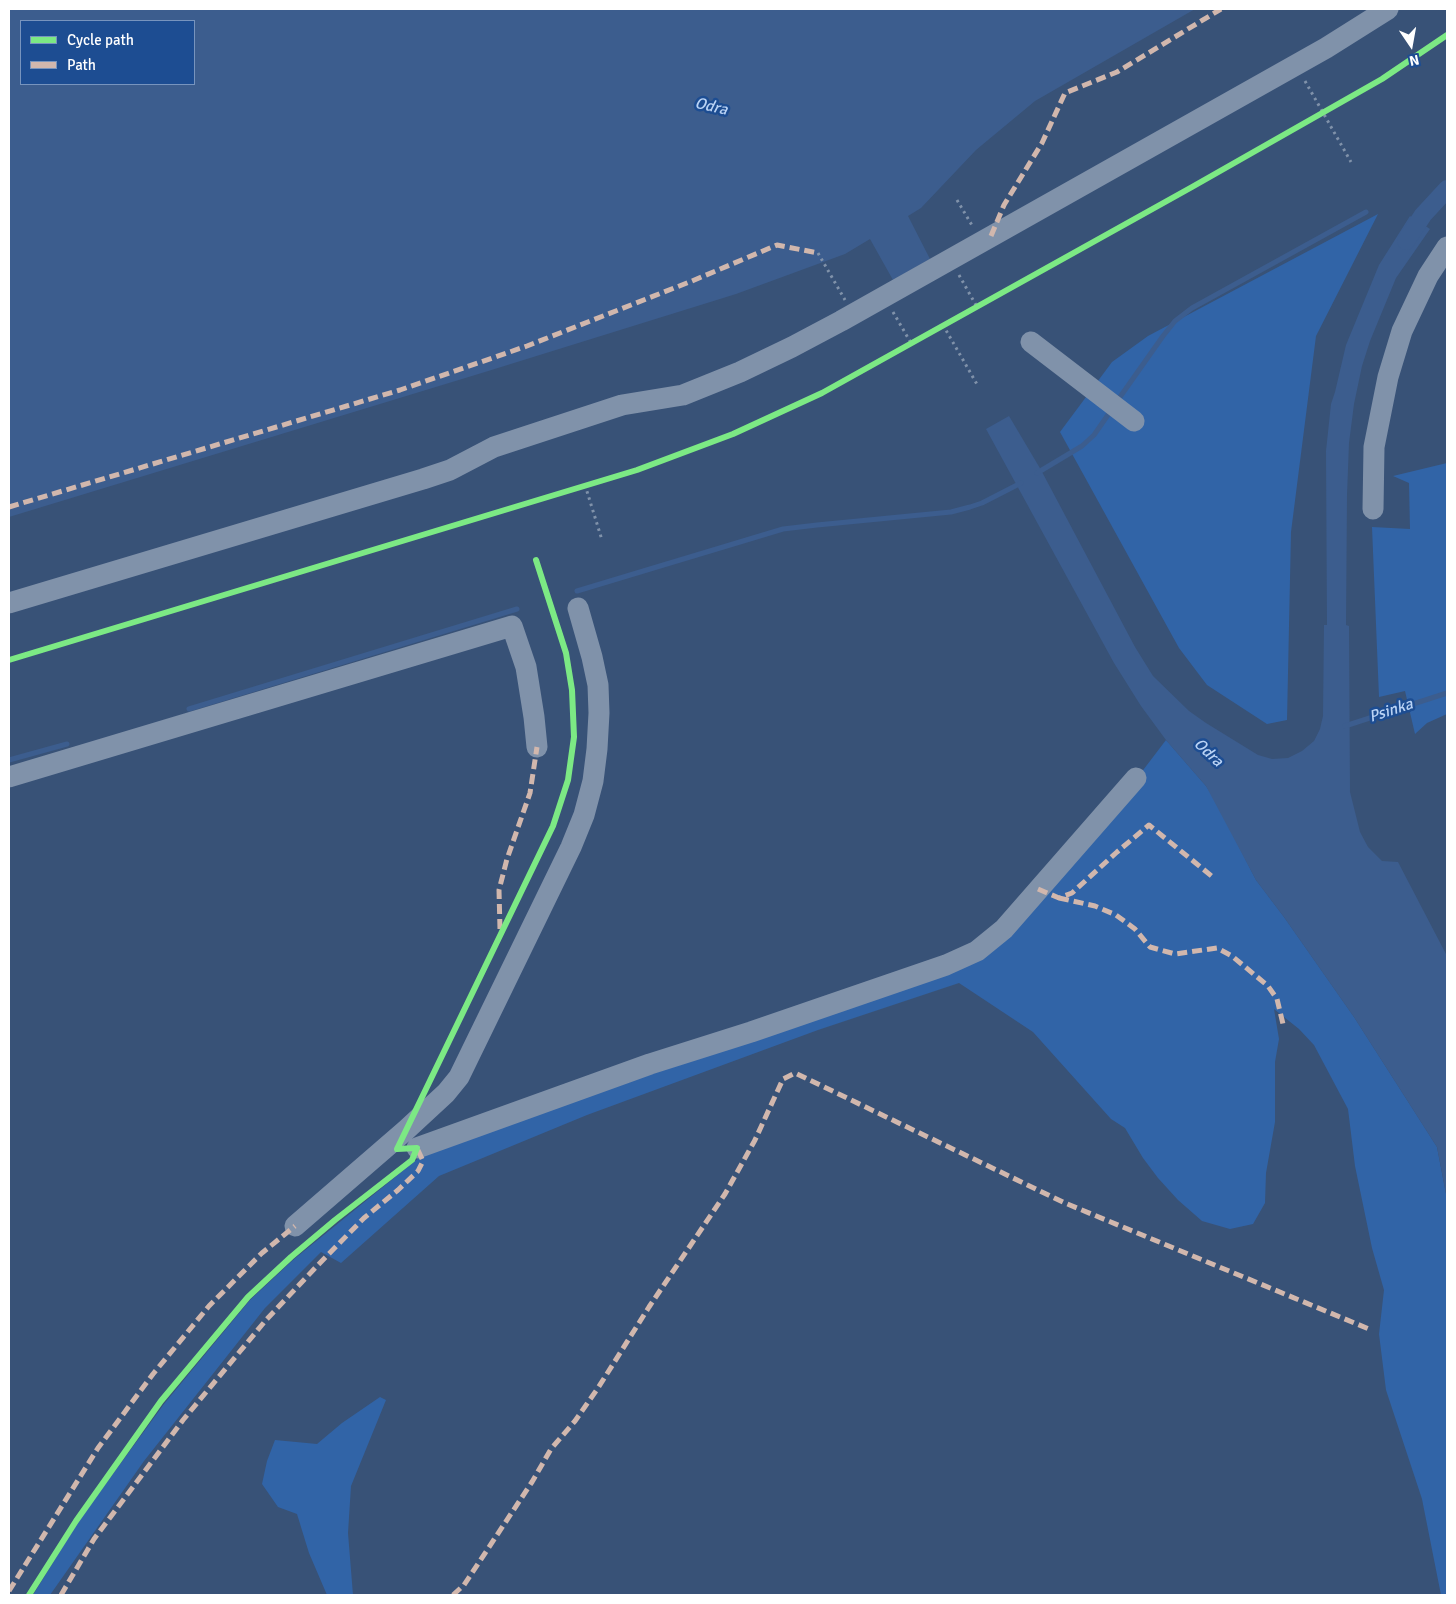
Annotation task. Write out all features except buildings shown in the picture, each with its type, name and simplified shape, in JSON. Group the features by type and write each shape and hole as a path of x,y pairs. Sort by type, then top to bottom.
{"lane":[{"path":"9,603 432,476 450,470 494,447 622,405 682,395 740,372 792,347 853,314 1326,48 1388,9"},
{"path":"1373,509 1374,447 1388,377 1402,331 1428,276 1447,247"},
{"path":"1031,342 1134,421"},
{"path":"295,1226 406,1130 446,1093 459,1077 571,847 584,815 593,781 599,713 598,685 578,608"},
{"path":"9,777 512,626 526,667 537,747"},
{"path":"417,1148 650,1064 946,965 977,951 1004,929 1136,778"}],"path":[{"path":"1296,65 1351,162"},
{"path":"958,200 981,242"},
{"path":"818,253 853,314"},
{"path":"950,259 977,307"},
{"path":"884,296 911,343"},
{"path":"943,325 978,386"},
{"path":"585,485 602,540"}],"shaded area":[{"path":"1378,214 1316,336 1291,532 1287,720 1267,724 1207,685 1179,648 1060,432 1112,362 1148,336"},
{"path":"1447,463 1447,714 1427,723 1415,734 1405,691 1379,697 1372,527 1410,529 1409,483 1393,476"},
{"path":"1166,740 1214,798 1256,880 1354,1017 1437,1147 1447,1199 1447,1595 1441,1595 1422,1499 1386,1390 1379,1334 1384,1290 1372,1248 1355,1166 1348,1109 1314,1045 1299,1029 1274,1009 1279,1039 1275,1062 1275,1122 1266,1173 1265,1203 1253,1224 1230,1229 1202,1221 1178,1200 1143,1158 1125,1128 1111,1119 1033,1032 959,983 818,1030 587,1115 439,1176 341,1263 321,1252 265,1308 144,1461 50,1595 33,1595 78,1522 164,1404 250,1300 293,1260 431,1148 960,963 1115,807"},
{"path":"380,1397 386,1400 351,1486 348,1533 353,1595 327,1595 309,1553 297,1514 278,1507 262,1484 267,1461 275,1440 317,1444 342,1423"}],"water":[{"name":"Odra","path":"9,9 1195,9 1035,101 976,150 921,208 908,216 930,259 893,280 870,239 845,254 736,294 9,517"},
{"name":"Odra","path":"1410,216 1430,229 1396,278 1370,341 1362,366 1354,404 1349,443 1346,625 1349,626 1350,792 1360,832 1368,847 1382,861 1398,862 1447,956 1447,1199 1437,1147 1354,1017 1256,880 1206,786 1166,740 1141,706 1114,663 986,429 1009,416 1041,470 1135,647 1153,676 1189,711 1258,755 1272,759 1288,758 1302,751 1314,741 1320,729 1323,716 1324,625 1327,625 1326,451 1331,404 1346,345 1379,265"}],"waterway":[{"path":"1406,241 1423,215 1447,189"},
{"path":"1120,397 1175,321 1192,308 1366,212"},
{"path":"1037,473 1082,446 1094,435 1110,412"},
{"path":"577,591 783,529 951,512 982,503 1021,483"},
{"path":"189,709 517,609"},
{"name":"Psinka","path":"1345,726 1447,693"},
{"path":"9,760 67,744"}],"marked path":[{"path":"991,236 1004,205 1042,143 1065,93 1117,72 1221,9"},
{"path":"9,507 400,390 527,346 692,281 777,245 818,253"},
{"path":"500,929 499,890 507,859 530,793 537,747"},
{"path":"1038,889 1059,898 1072,893 1149,825 1214,878"},
{"path":"1059,898 1095,906 1116,915 1135,929 1150,947 1175,954 1217,948 1232,956 1268,986 1277,999 1283,1024"},
{"path":"453,1595 464,1585 532,1482 551,1449 575,1421 598,1388 649,1307 725,1194 755,1140 783,1079 795,1073 1065,1203 1369,1329"},
{"path":"61,1595 94,1539 183,1420 266,1320 364,1218 418,1171 423,1161 417,1148"},
{"path":"9,1591 98,1448 153,1374 209,1306 262,1253 295,1226"}],"cycle path":[{"path":"9,660 637,470 733,434 822,393 1192,187 1382,79 1447,35"},
{"path":"29,1595 76,1521 161,1401 248,1297 335,1220 412,1160 417,1148 397,1149 553,826 568,780 574,737 572,690 566,653 536,560"}]}
